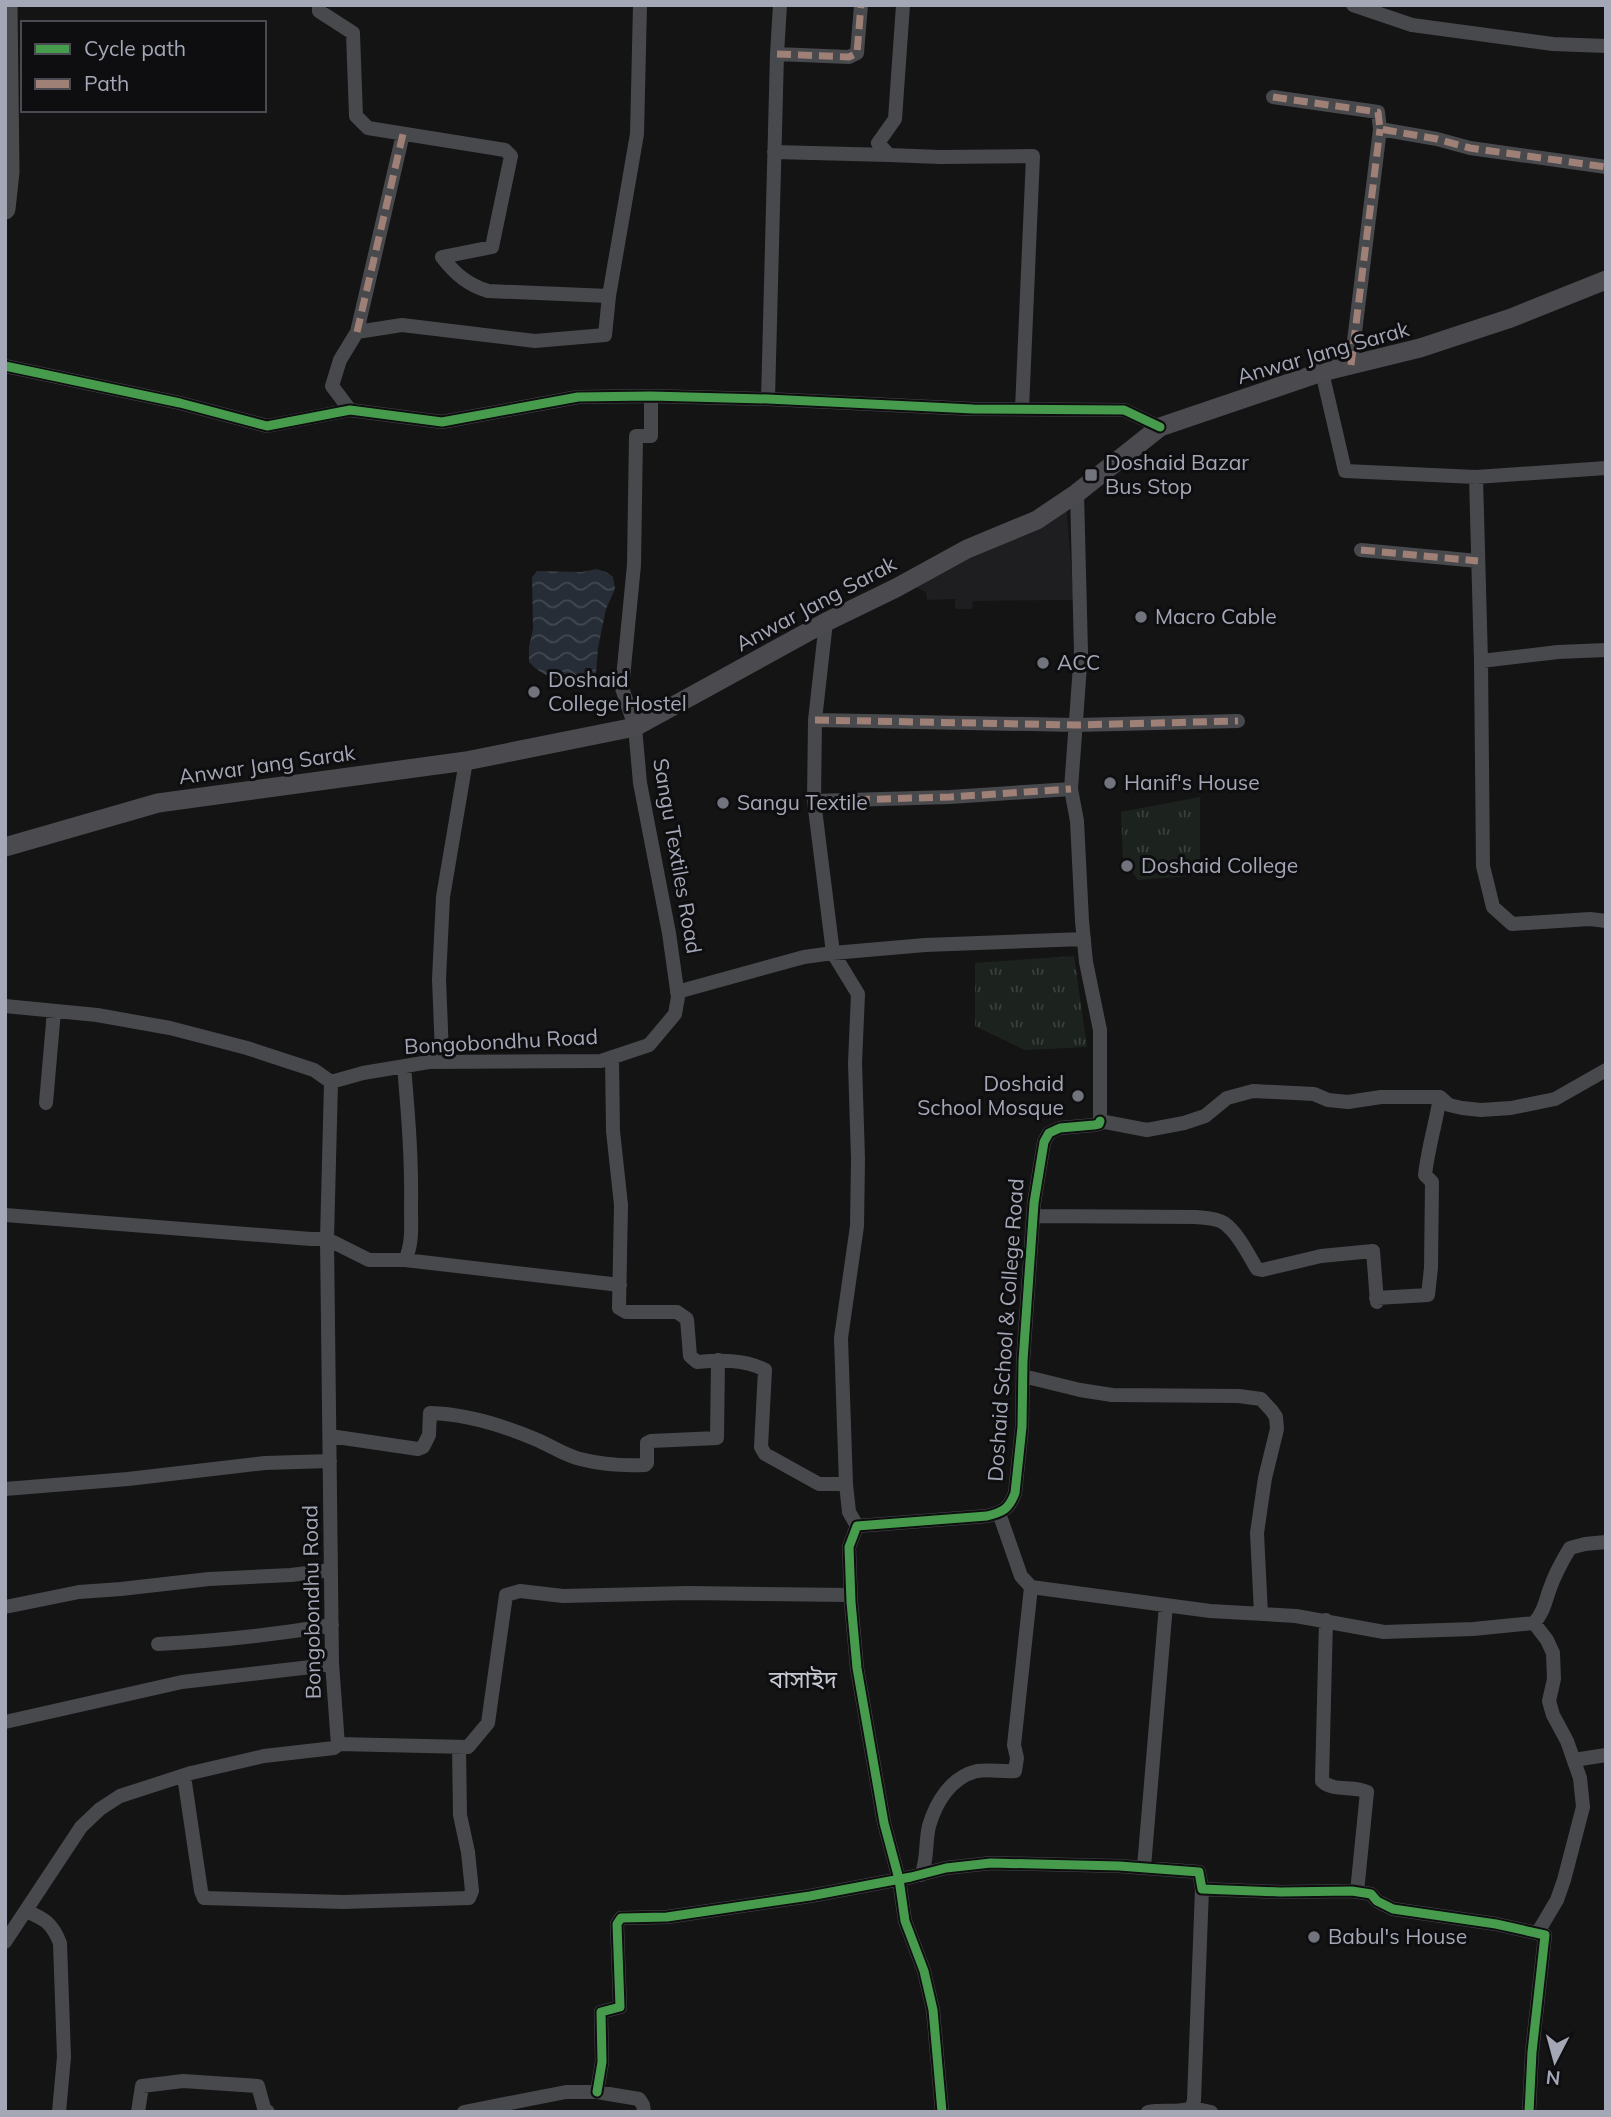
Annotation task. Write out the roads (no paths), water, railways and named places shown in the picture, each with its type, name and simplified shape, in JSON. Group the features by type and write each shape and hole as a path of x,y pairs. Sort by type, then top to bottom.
{"highway":[{"path":"5,209 9,172 7,5"}],"main road":[{"name":"Anwar Jang Sarak","path":"5,847 158,803 466,761 635,727 826,622 967,549 1037,520 1077,493 1160,427 1322,372 1420,348 1485,327 1606,280"}],"street":[{"path":"319,5 319,11 353,33 356,116 368,128 505,150 511,156 492,247 442,257 452,271 472,286 488,291 608,296"},
{"path":"357,332 402,325 535,341 605,335 608,296 636,134 640,5"},
{"path":"768,399 780,5"},
{"path":"777,54 849,57 857,53 861,5"},
{"path":"890,155 878,143 895,119 903,5"},
{"path":"1353,5 1412,25 1553,44 1606,46"},
{"path":"1273,96 1378,112 1380,129 1351,365"},
{"path":"1380,129 1470,148 1606,167"},
{"path":"350,410 332,386 340,360 357,332 403,134"},
{"path":"774,152 940,157 1033,156 1022,409"},
{"path":"5,366 180,403 267,426 350,410 442,422 578,397 651,396 973,409 1124,410 1160,427"},
{"path":"1322,372 1345,471 1476,477 1606,468"},
{"name":"Sangu Textiles Road","path":"651,396 652,436 636,436 634,565 622,688 635,727 640,783 669,933 677,992"},
{"path":"1476,477 1483,866 1493,906 1512,924 1606,920"},
{"path":"1077,493 1081,652 1071,789 1077,821 1086,962 1100,1030 1100,1121 1147,1130 1159,1128 1205,1116 1227,1098 1253,1091 1314,1094 1328,1100 1348,1102 1381,1097 1440,1097 1449,1105 1462,1108 1511,1108 1555,1099 1603,1072"},
{"path":"1361,550 1478,561"},
{"path":"826,622 815,720 814,801 833,953 858,994 855,1063 857,1226 841,1338 846,1484 849,1511 857,1527 849,1547 851,1595 857,1668 884,1823 899,1879 905,1921 924,1971 933,2010 942,2112"},
{"path":"1481,661 1558,652 1606,650"},
{"path":"815,720 1076,724 1238,721"},
{"path":"442,1054 439,979 443,897 466,761"},
{"path":"814,801 950,797 1071,789"},
{"path":"677,992 804,957 833,953 925,945 1084,939"},
{"name":"Bongobondhu Road","path":"338,1744 332,1662 327,1239 331,1082 363,1073 429,1062 601,1061 649,1045 675,1014 677,992"},
{"path":"5,1006 97,1015 170,1028 247,1048 314,1070 331,1082"},
{"path":"46,1102 54,1011"},
{"path":"612,1057 613,1131 621,1205 619,1308 626,1312 677,1312 687,1319 690,1356 697,1362 718,1360 756,1365 765,1370 761,1447 765,1454 819,1484 846,1484"},
{"path":"404,1066 412,1171 411,1234 405,1260"},
{"path":"1033,1216 1196,1217 1218,1220 1238,1239 1257,1269 1321,1256 1373,1251 1377,1300 1429,1295 1432,1182 1425,1175 1440,1097"},
{"name":"Doshaid School & College Road","path":"857,1527 987,1516 1006,1511 1015,1493 1022,1427 1033,1216 1044,1142 1049,1133 1060,1128 1094,1125 1100,1121"},
{"path":"5,1215 311,1240 327,1239 369,1260 405,1260 620,1285"},
{"path":"330,1436 418,1449 423,1447 429,1435 430,1413 482,1420 581,1459 645,1465 647,1443 651,1441 717,1438 718,1360"},
{"path":"1023,1376 1112,1395 1239,1396 1261,1399 1276,1417 1277,1429 1265,1478 1257,1533 1261,1614"},
{"path":"5,1489 128,1479 265,1463 330,1461"},
{"path":"999,1513 1021,1576 1031,1587 1210,1611 1296,1616 1384,1632 1485,1629 1534,1623 1540,1616 1570,1548 1606,1542"},
{"path":"5,1607 79,1592 331,1570"},
{"path":"921,1875 925,1867 929,1827 941,1798 958,1779 976,1772 1015,1772 1017,1758 1014,1745 1031,1587"},
{"path":"5,1942 81,1827 120,1796 184,1776 264,1756 334,1748 338,1744 468,1747 488,1723 506,1595 520,1591 562,1596 688,1593 851,1595"},
{"path":"1144,1867 1166,1605"},
{"path":"1326,1620 1322,1781 1324,1785 1367,1790 1357,1892"},
{"path":"1534,1623 1553,1653 1554,1679 1549,1701 1580,1778 1583,1807 1557,1900 1538,1932"},
{"path":"159,1644 280,1634 332,1625"},
{"path":"5,1722 182,1682 311,1667 332,1662"},
{"path":"184,1776 204,1898 344,1902 470,1898 472,1891 468,1852 460,1815 459,1747"},
{"path":"1574,1760 1606,1755"},
{"path":"597,2092 601,2062 601,2012 620,2007 617,1934 618,1921 621,1918 667,1917 810,1896 946,1868 991,1863 1144,1867 1199,1872 1202,1889 1195,2092 1192,2108"},
{"path":"1202,1889 1357,1892 1371,1894 1393,1909 1496,1924 1545,1935 1532,2052 1529,2112"},
{"path":"26,1910 54,1927 60,1943 64,2057 60,2112"},
{"path":"138,2112 142,2086 183,2081 258,2086 264,2108 268,2112"},
{"path":"464,2112 566,2092 597,2092 639,2099 644,2112"},
{"path":"1148,2112 1163,2109 1182,2112 1192,2108 1211,2112"}],"water":[{"path":"597,569 613,577 615,589 606,609 596,673 593,678 576,680 551,677 529,662 533,629 532,577 537,571 582,572"}],"place":[{"name":"Doshaid Bazar Bus Stop","path":"1091,475"},
{"name":"Macro Cable","path":"1141,617"},
{"name":"ACC","path":"1043,663"},
{"name":"Doshaid College Hostel","path":"534,692"},
{"name":"Hanif's House","path":"1110,783"},
{"name":"Sangu Textile","path":"723,803"},
{"name":"Doshaid College","path":"1127,866"},
{"name":"Doshaid School Mosque","path":"1078,1096"},
{"name":"Babul's House","path":"1314,1937"}],"district":[{"name":"বাসাইদ","path":"803,1680"}]}
